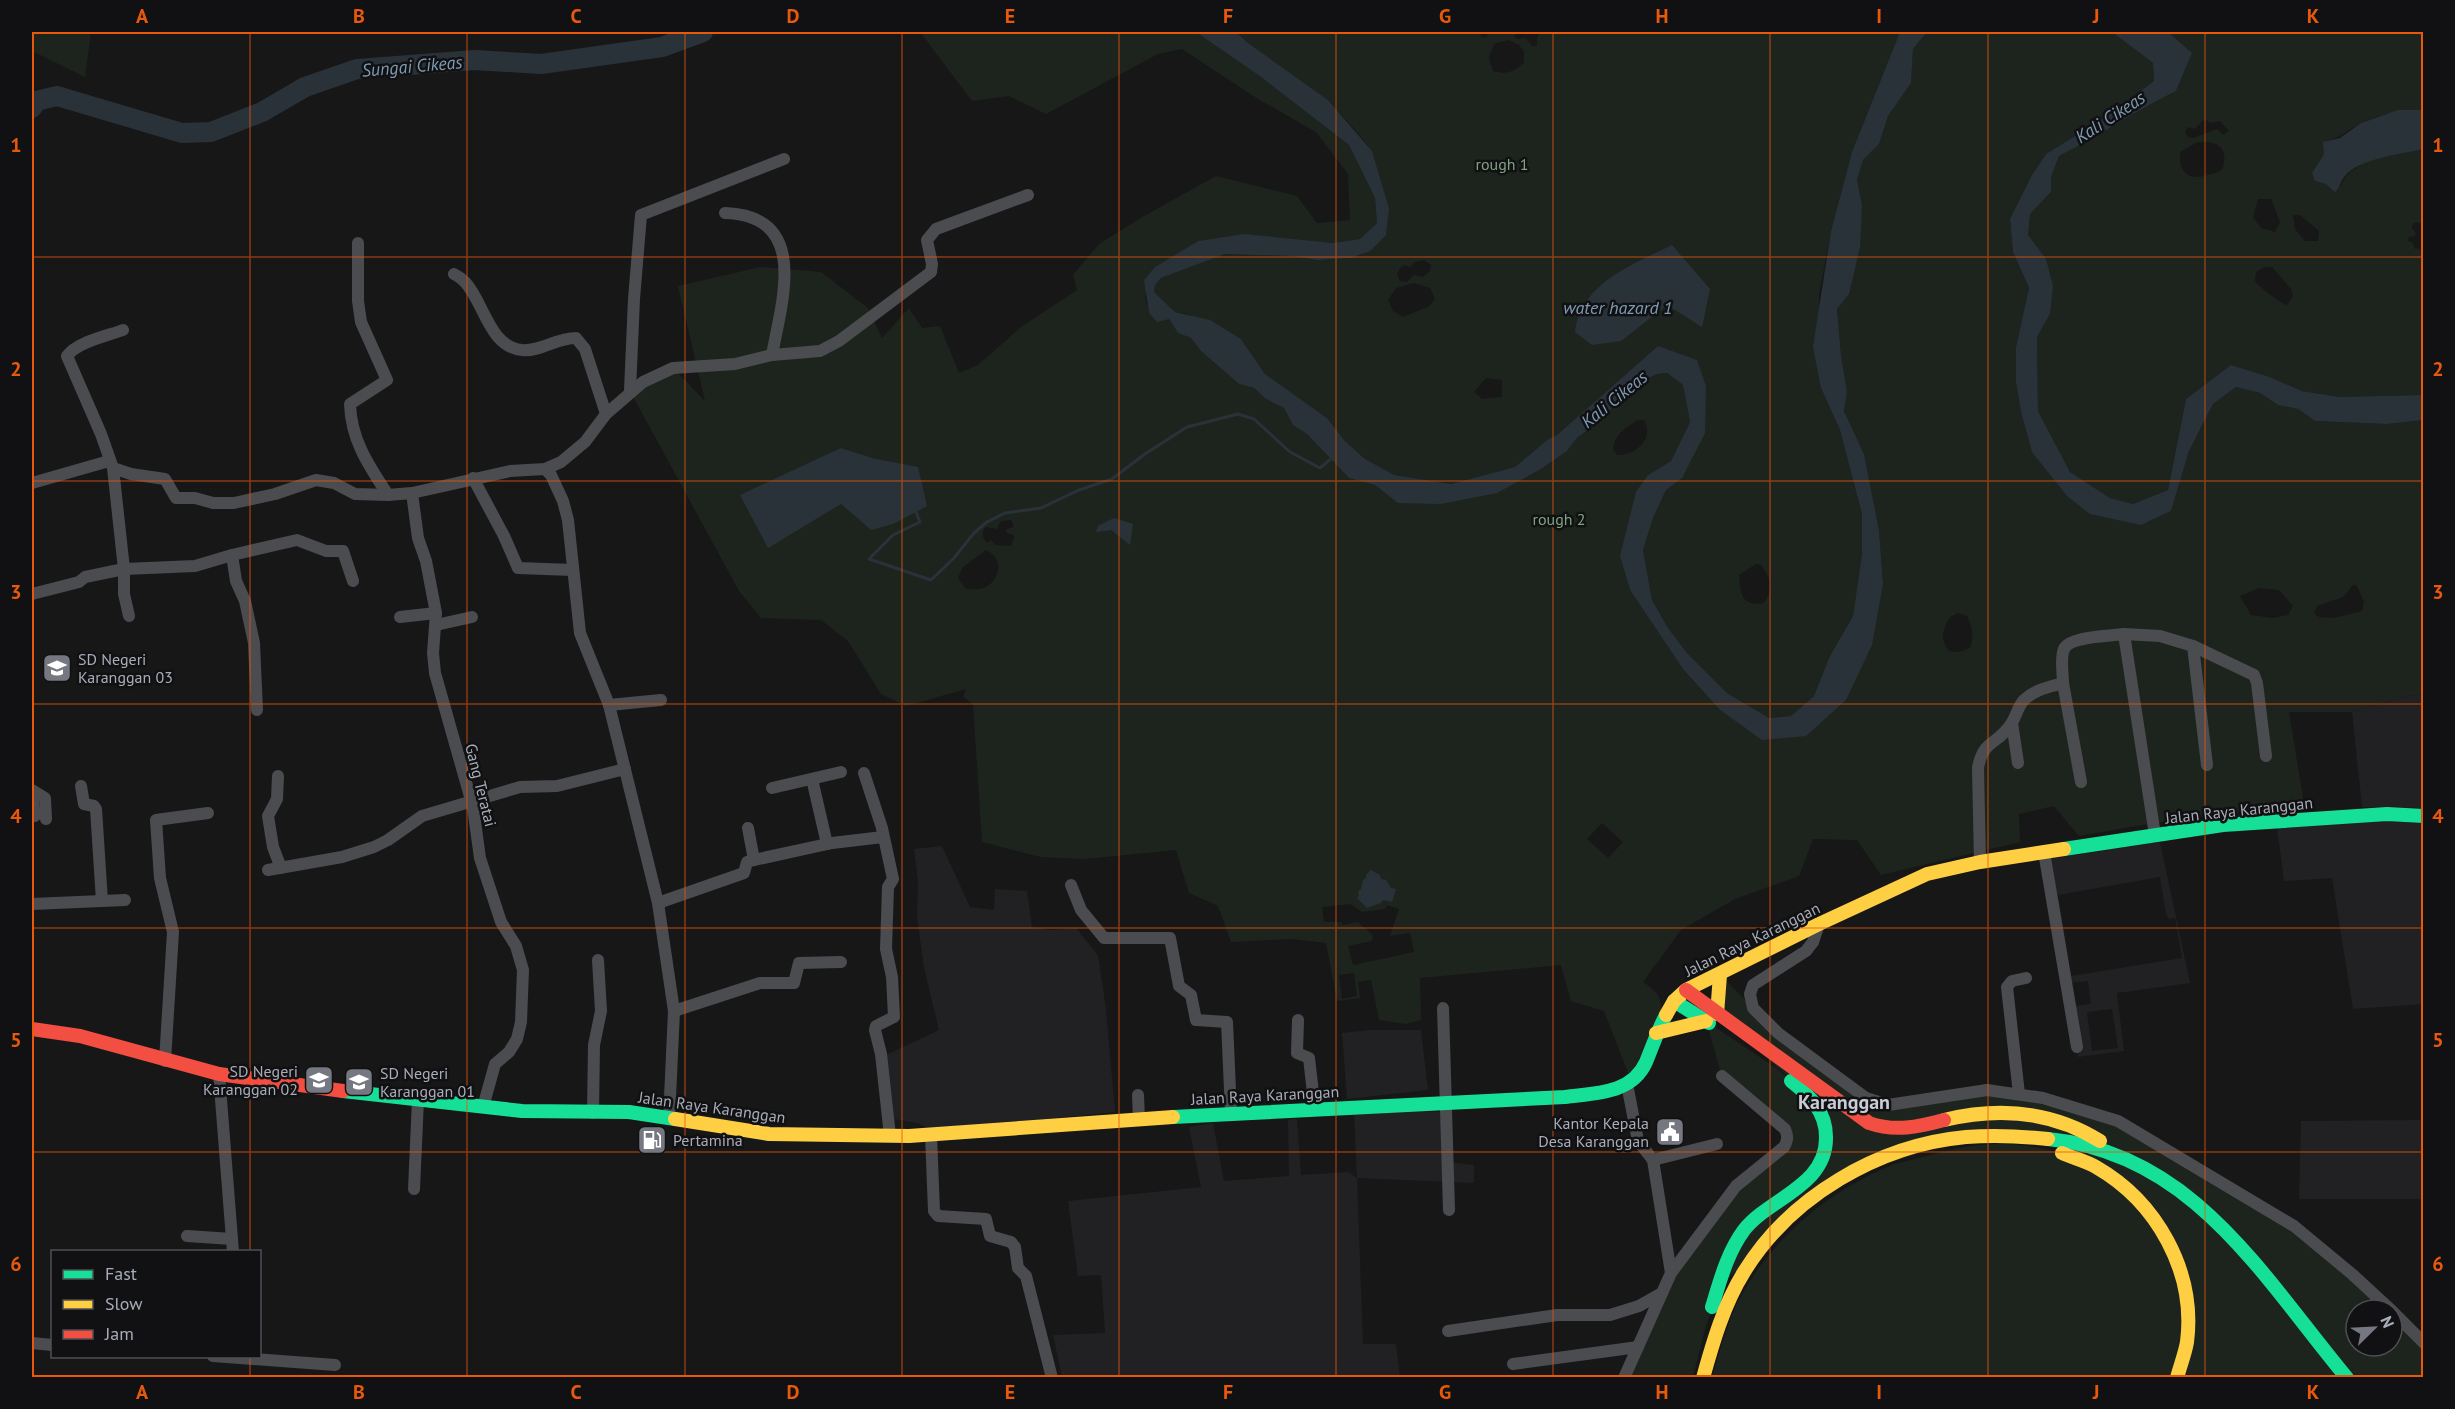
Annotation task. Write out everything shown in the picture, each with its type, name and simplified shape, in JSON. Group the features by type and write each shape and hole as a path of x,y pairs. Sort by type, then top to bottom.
{"main road":[{"name":"Jalan Raya Karanggan","path":"32,1029 80,1036 165,1061 266,1082 551,1113 629,1112 769,1134 931,1135 1231,1113 1565,1097 1610,1091 1627,1084 1645,1064 1656,1032 1674,1001 1686,990 1819,924 1928,874 1980,862 2223,825 2387,814 2424,816"},
{"path":"1712,1017 1720,975"},
{"path":"1686,990 1712,1017 1811,1098 1818,1108 1827,1138 1826,1150 1816,1171 1806,1182 1752,1221 1730,1251 1705,1329 1693,1377"},
{"path":"1674,1001 1712,1017 1869,1123 1877,1126 1896,1130 1987,1113 2027,1114 2072,1126 2097,1138 2128,1160"},
{"path":"1656,1032 1712,1017"},
{"path":"1703,1377 1725,1305 1753,1258 1783,1223 1816,1195 1847,1175 1910,1148 1951,1138 1980,1135 2040,1136 2073,1142 2128,1160 2162,1176 2194,1199 2251,1254 2347,1377"},
{"path":"1712,1377 1735,1308 1779,1243 1807,1217 1837,1194 1893,1165 1929,1153 1964,1146 2001,1143 2032,1145 2079,1158 2121,1182 2144,1204 2169,1240 2182,1268 2188,1302 2188,1335 2183,1364 2177,1377"}],"street":[{"path":"630,391 641,215 784,159"},
{"path":"32,483 111,464 131,474 165,479 175,498 195,498 213,503 262,497 313,480 334,483 355,494 388,495 412,493 510,471 545,470 561,462 585,442 606,414 630,391 643,382 673,368 735,364 772,355 820,351 839,341 931,273 932,264 927,240 936,229 1028,195"},
{"path":"725,213 744,214 758,221 771,231 782,250 785,277 772,355"},
{"path":"358,243 358,301 361,322 387,380 350,404 350,416 356,442 388,495"},
{"path":"454,274 465,281 490,327 510,347 524,351 563,338 576,339 585,349 606,414"},
{"path":"123,330 87,343 67,356 101,434 111,464 124,569 123,592 129,615"},
{"path":"545,470 551,476 563,501 568,520 580,633 609,705 658,903 674,1011 669,1119"},
{"path":"473,478 518,568 573,570"},
{"name":"Gang Teratai","path":"412,493 418,538 426,561 436,619 433,653 435,673 471,801 480,858 501,922 516,946 523,970 524,993 517,1039 509,1052 495,1064 483,1107"},
{"path":"32,594 80,582 85,577 124,569 195,566 297,540 326,551 344,551 353,581"},
{"path":"232,555 236,581 245,601 254,643 257,710"},
{"path":"400,617 436,619 472,616"},
{"path":"2124,634 2155,836"},
{"path":"2081,782 2063,683 2063,651 2067,644 2074,640 2124,634 2160,636 2193,646 2254,675 2258,683 2266,756"},
{"path":"2193,646 2206,765"},
{"path":"1980,862 1978,768 1980,755 1985,747 2005,733 2023,700 2036,691 2063,683"},
{"path":"609,705 661,700"},
{"path":"2012,723 2018,763"},
{"path":"278,776 277,799 268,816 274,869 342,857 374,847 422,816 471,801 527,786 557,786 625,769"},
{"path":"772,788 841,772"},
{"path":"864,773 893,879 888,887 886,943 895,1013 892,1020 876,1026 875,1030 881,1054 890,1136"},
{"path":"812,780 827,844"},
{"path":"81,786 84,804 94,806 96,809 102,901"},
{"path":"32,790 45,798 46,819"},
{"path":"32,796 36,813 32,816"},
{"path":"165,1061 173,932 160,878 156,820 208,813"},
{"path":"748,828 754,860"},
{"path":"658,903 744,873 747,862 827,844 883,837"},
{"path":"2044,852 2078,1047"},
{"path":"1071,885 1082,912 1104,938 1170,938 1179,986 1191,995 1196,1020 1227,1022 1231,1113"},
{"path":"32,904 125,900"},
{"path":"1819,924 1813,942 1806,951 1753,985 1750,994 1753,1008 1778,1033 1866,1098 1888,1105 1972,1091 2019,1094 2043,1098 2118,1121 2294,1226 2379,1298"},
{"path":"593,1113 594,1045 601,1011 598,960"},
{"path":"674,1011 760,984 794,983 799,963 841,962"},
{"path":"2019,1094 2007,987 2012,981 2026,978"},
{"path":"1443,1008 1449,1210"},
{"path":"1298,1020 1297,1053 1309,1058 1315,1110"},
{"path":"187,1236 232,1245 219,1074"},
{"path":"1624,1377 1671,1273 1691,1243 1736,1186 1784,1147 1787,1142 1788,1136 1785,1129 1722,1076"},
{"path":"1627,1084 1638,1141 1653,1160 1671,1273"},
{"path":"1137,1095 1139,1120"},
{"path":"414,1190 418,1100"},
{"path":"931,1135 934,1211 938,1216 986,1219 990,1236 1011,1242 1015,1247 1018,1268 1026,1276 1052,1377"},
{"path":"1653,1160 1717,1144"},
{"path":"1448,1331 1557,1315 1610,1316 1639,1306 1662,1293"},
{"path":"2404,1322 2424,1343"},
{"path":"32,1343 51,1345"},
{"path":"1513,1364 1638,1347"},
{"path":"234,1358 335,1365"}],"shaded area":[{"path":"2423,694 2423,808 2362,807 2352,712 2407,696"},
{"path":"2384,821 2423,823 2423,1004 2353,1009 2332,878 2284,881 2277,827"},
{"path":"2160,842 2190,983 2117,993 2124,1051 2078,1057 2044,860","holes":["2160,877 2166,914 2169,919 2175,918 2182,958 2071,976 2058,895","2088,981 2091,1004 2074,1006 2071,983","2112,1009 2118,1048 2092,1051 2087,1012"]},
{"path":"942,846 970,907 994,910 995,889 1027,891 1032,927 1052,930 1076,928 1098,955 1106,1009 1115,1112 927,1128 917,1123 894,1119 884,1056 939,1030 924,968 917,917 918,881 914,849"},
{"path":"1370,1030 1421,1030 1428,1090 1347,1099 1342,1033"},
{"path":"1401,1111 1444,1112 1448,1162 1474,1165 1474,1183 1357,1178 1354,1115"},
{"path":"1293,1119 1297,1119 1301,1175 1348,1172 1357,1178 1363,1344 1396,1344 1400,1377 1062,1377 1053,1335 1105,1333 1101,1275 1078,1276 1068,1201 1201,1187 1189,1127 1213,1123 1224,1181 1289,1176 1288,1120"},
{"path":"2423,1120 2423,1199 2299,1199 2301,1121"}],"green space":[{"path":"32,32 91,32 85,77 32,51"},
{"name":"rough 2","path":"920,32 1196,32 1261,77 1349,145 1375,198 1377,223 1360,239 1333,243 1218,238 1198,241 1155,267 1145,297 1149,313 1169,319 1178,333 1191,338 1201,351 1239,384 1254,388 1266,399 1284,408 1293,425 1307,434 1349,478 1375,485 1399,503 1541,469 1567,451 1577,438 1597,423 1636,384 1657,374 1667,373 1683,385 1690,422 1671,461 1648,475 1620,556 1630,590 1683,669 1719,709 1806,736 1883,584 1879,530 1864,454 1844,411 1847,392 1837,309 1849,294 1862,205 1857,180 1863,160 1879,144 1888,116 1911,83 1913,49 1927,32 2112,32 2153,63 2154,81 2104,118 2046,154 2032,175 2010,219 2013,252 2029,288 2016,347 2016,382 2021,412 2032,452 2148,522 2171,511 2189,451 2213,404 2236,387 2260,393 2278,405 2298,409 2315,421 2387,424 2423,420 2423,694 2407,696 2352,712 2289,712 2304,804 2154,823 2079,836 2054,806 2019,814 2020,842 1881,875 1857,840 1813,839 1799,876 1735,899 1681,930 1643,982 1657,994 1661,1003 1661,1013 1653,1036 1629,1075 1604,1011 1571,1001 1561,965 1420,978 1421,1020 1406,1024 1379,1020 1371,980 1358,982 1360,998 1337,1001 1326,943 1292,939 1231,942 1218,906 1189,893 1176,850 1085,859 1041,857 982,842 973,705 963,696 966,689 906,706 881,694 848,641 821,620 761,618 739,591 630,391 673,368 705,401 678,286 761,267 821,272 868,308 882,338 909,308 922,328 940,326 959,373 978,365 1021,327 1077,290 1073,275 1099,244 1216,176 1297,196 1317,223 1350,220 1348,174 1316,132 1258,99 1182,49 1158,54 1046,114 1009,96 972,101","holes":["1638,420 1644,420 1647,433 1642,445 1637,449 1624,455 1617,455 1613,449 1614,444 1618,435","841,448 876,459 871,530 841,504","1011,520 1014,527 1007,529 1006,532 1015,536 1011,546 995,545 991,540 987,543 983,535 984,529 986,527 997,529 1000,522","986,550 996,559 998,571 996,577 987,586 978,589 965,588 958,578 962,568","2353,585 2357,586 2364,602 2362,611 2334,618 2319,617 2314,613 2317,606 2343,597","2259,588 2279,590 2293,606 2288,615 2273,618 2251,615 2240,596","1958,613 1967,616 1972,632 1970,648 1959,652 1949,651 1943,638 1945,626 1950,617","1602,823 1623,842 1608,858 1587,839","1367,878 1391,888 1381,903 1367,908 1359,896","1351,904 1362,912 1385,909 1387,905 1399,909 1390,936 1410,933 1414,952 1353,965 1348,946 1372,941 1373,935 1358,922 1343,925 1341,922 1324,922 1322,907","1354,973 1357,996 1342,999 1339,975"]},
{"name":"rough 1","path":"1236,32 1480,32 1484,38 1492,32 1520,32 1514,36 1517,39 1526,38 1532,46 1537,46 1537,37 1541,32 1900,32 1852,152 1831,231 1819,295 1821,388 1840,430 1862,514 1862,554 1853,616 1830,656 1814,696 1791,716 1769,718 1727,693 1687,653 1668,628 1652,600 1643,550 1653,518 1666,490 1682,477 1706,386 1658,346 1558,434 1547,440 1515,467 1451,484 1394,475 1372,465 1345,441 1327,418 1265,374 1241,339 1187,314 1175,312 1154,292 1155,285 1161,278 1225,254 1291,256 1318,260 1350,258 1389,208 1372,151 1357,132 1328,100","holes":["1508,40 1519,45 1524,51 1524,63 1510,72 1493,71 1489,58 1494,44","1672,245 1703,327 1667,305 1655,313","1424,260 1431,265 1430,271 1423,277 1414,275 1407,282 1400,281 1397,274 1400,268 1405,265 1410,267 1415,262","1414,283 1430,288 1435,298 1430,306 1403,317 1393,311 1388,300 1396,288","1486,378 1502,380 1502,397 1482,399 1474,392","1756,564 1761,565 1770,584 1764,603 1757,604 1747,601 1739,582 1739,575"]},
{"path":"2168,32 2423,32 2423,110 2385,114 2324,142 2324,154 2312,173 2315,181 2341,186 2346,176 2365,163 2423,149 2423,224 2417,222 2413,224 2415,236 2407,240 2413,243 2415,249 2419,248 2423,254 2423,395 2339,397 2302,391 2270,377 2231,365 2186,399 2168,490 2133,504 2110,498 2070,472 2038,411 2037,337 2050,314 2028,235 2030,214 2051,192 2051,177 2059,156 2176,91 2192,53","holes":["2206,120 2210,123 2220,121 2229,131 2223,135 2217,129 2194,138 2188,137 2185,132 2188,127 2195,129","2198,142 2216,144 2223,151 2222,170 2199,177 2187,174 2180,162 2180,152","2258,199 2271,199 2280,222 2275,232 2261,228 2253,217","2293,215 2300,215 2319,231 2318,241 2305,241 2295,229","2265,267 2272,267 2291,289 2293,296 2287,305 2255,281 2256,272"]},
{"path":"1720,975 1778,1033 1867,1099 1888,1105 1987,1090 2118,1121 2294,1226 2377,1298 2344,1298 2344,1358 2404,1358 2404,1323 2424,1343 2423,1378 1712,1377 1735,1308 1763,1262 1800,1223 1843,1190 1895,1164 1975,1145 2021,1145 2078,1157 2073,1142 1980,1135 1847,1175 1720,1285 1705,1329 1693,1377 1624,1378 1691,1243 1788,1136 1722,1076 1706,1021 1776,1068 1811,1097 1717,1014"}],"water":[{"name":"Kali Cikeas","path":"1196,32 1236,32 1328,100 1372,151 1389,208 1386,235 1370,251 1350,258 1318,260 1291,256 1225,254 1161,278 1155,285 1154,292 1175,312 1210,320 1241,339 1265,374 1327,418 1345,441 1365,459 1394,475 1451,484 1515,467 1547,440 1558,434 1658,346 1697,360 1706,386 1705,433 1682,478 1666,490 1653,518 1643,550 1652,600 1668,628 1687,653 1727,693 1769,718 1791,716 1814,696 1830,656 1853,616 1862,554 1862,514 1840,430 1821,388 1813,347 1831,231 1852,152 1900,32 1927,32 1913,49 1911,83 1888,116 1879,144 1863,160 1857,180 1862,205 1860,247 1849,294 1837,309 1847,392 1844,411 1864,454 1879,530 1883,584 1872,645 1846,700 1806,736 1762,740 1719,709 1683,669 1630,590 1620,556 1636,492 1648,475 1671,461 1690,422 1683,385 1667,373 1657,374 1636,384 1597,423 1577,438 1567,451 1541,469 1497,493 1441,504 1398,503 1375,485 1349,478 1307,434 1293,425 1284,408 1266,399 1254,388 1239,384 1201,351 1191,338 1178,333 1169,319 1157,322 1149,313 1144,280 1155,267 1198,241 1244,234 1333,243 1360,239 1377,223 1375,198 1349,145 1261,77"},
{"name":"Kali Cikeas","path":"2112,32 2168,32 2192,53 2176,91 2059,156 2051,177 2051,192 2030,214 2028,235 2046,259 2053,286 2050,314 2037,337 2038,411 2070,472 2110,498 2133,504 2168,490 2186,399 2231,365 2270,377 2302,391 2339,397 2423,395 2423,420 2387,424 2315,421 2298,409 2278,405 2260,393 2236,387 2213,404 2189,451 2171,511 2141,525 2090,514 2067,496 2032,452 2021,412 2016,382 2016,347 2029,288 2013,252 2010,219 2032,175 2046,154 2104,118 2154,81 2153,63"},
{"path":"2398,110 2423,110 2423,149 2360,165 2345,176 2335,192 2326,184 2315,181 2312,173 2324,154 2323,142 2340,138 2361,123"},
{"name":"water hazard 1","path":"1672,245 1710,289 1702,327 1667,305 1621,341 1592,345 1575,332 1579,315 1587,300 1598,288 1626,268"},
{"path":"841,448 876,459 918,467 927,506 893,524 871,530 841,504 768,548 740,495"},
{"path":"1114,518 1133,524 1130,545 1111,530 1096,532 1098,526"},
{"path":"1371,870 1380,875 1381,879 1386,880 1391,888 1396,889 1392,902 1383,900 1367,908 1357,898 1363,880"}],"waterway":[{"name":"Sungai Cikeas","path":"32,108 36,101 57,96 182,133 211,132 262,112 305,87 357,69 475,60 541,64 662,47 703,32"},
{"path":"915,509 920,522 893,535 869,559 931,580 987,522 1005,513 1041,508 1079,490 1112,479 1187,427 1238,414 1254,419 1290,452 1320,468 1332,458"}],"traffic: fast":[{"path":"2064,849 2223,825 2387,814 2424,816"},
{"path":"1674,1001 1709,1023"},
{"path":"1173,1117 1565,1097 1600,1093 1622,1086 1640,1073 1666,1015"},
{"path":"1712,1307 1721,1277 1744,1230 1807,1180 1817,1168 1824,1154 1826,1137 1820,1112 1810,1098 1791,1081"},
{"path":"343,1091 522,1111 629,1112 675,1119"},
{"path":"2048,1139 2099,1149 2144,1168 2184,1194 2220,1226 2253,1261 2347,1378"}],"traffic: slow":[{"path":"1666,1015 1674,1001 1686,990 1927,874 1980,862 2064,849"},
{"path":"1717,1014 1720,975"},
{"path":"1656,1033 1706,1021"},
{"path":"1944,1120 1984,1114 2024,1114 2063,1123 2100,1141"},
{"path":"675,1119 769,1134 909,1136 1173,1117"},
{"path":"1703,1378 1725,1310 1744,1272 1763,1245 1811,1198 1839,1179 1869,1163 1933,1142 1986,1136 2048,1139"},
{"path":"2062,1153 2092,1165 2118,1182 2154,1219 2168,1241 2185,1290 2188,1316 2187,1342 2177,1378"}],"traffic: jam":[{"path":"1686,990 1869,1123 1906,1128 1944,1120"},
{"path":"32,1029 80,1036 219,1074 343,1091"}],"place":[{"name":"SD Negeri Karanggan 03","path":"57,668"},
{"name":"SD Negeri Karanggan 02","path":"319,1080"},
{"name":"SD Negeri Karanggan 01","path":"359,1082"},
{"name":"Kantor Kepala Desa Karanggan","path":"1670,1132"},
{"name":"Pertamina","path":"652,1140"}],"district":[{"name":"Karanggan","path":"1844,1102"}]}
